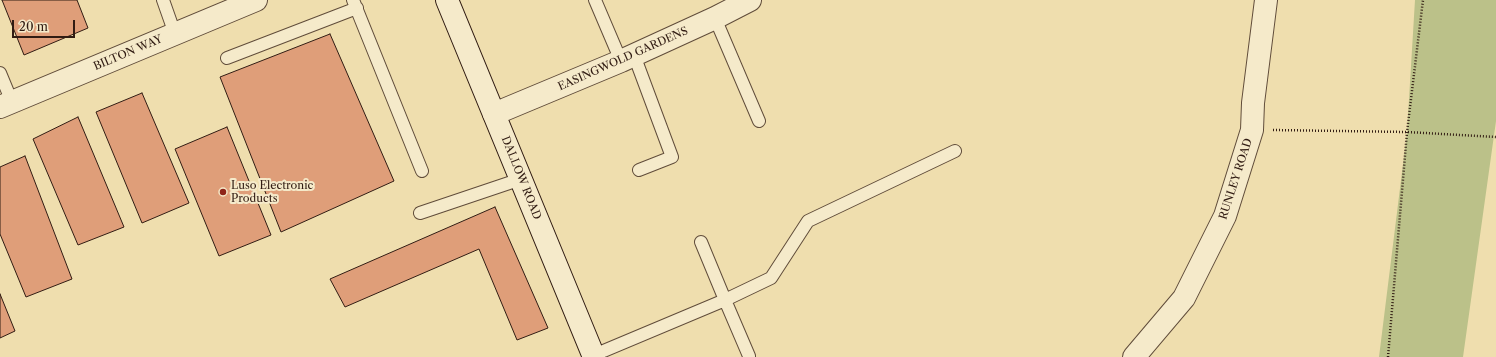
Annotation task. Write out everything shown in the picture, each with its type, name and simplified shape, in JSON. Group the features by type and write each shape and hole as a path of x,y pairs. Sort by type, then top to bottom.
{"street":[{"name":"BILTON WAY","path":"6,104 256,0"},
{"name":"DALLOW ROAD","path":"446,0 594,356"},
{"name":"EASINGWOLD GARDENS","path":"494,114 627,58 715,18 750,0"},
{"name":"RUNLEY ROAD","path":"1134,357 1184,298 1225,216 1252,130 1253,103 1266,0"}],"lane":[{"path":"163,0 175,34"},
{"path":"595,0 627,58 672,157 640,170"},
{"path":"228,58 355,4 422,171"},
{"path":"715,18 759,121"},
{"path":"0,73 6,104"},
{"path":"594,356 725,300 771,278 808,221 955,151"},
{"path":"420,213 521,179"},
{"path":"701,242 749,356"}],"path":[{"path":"1388,357 1406,132 1423,0"},
{"path":"1252,130 1406,132 1496,137"}],"green space":[{"path":"1415,0 1496,0 1496,121 1463,357 1379,357 1407,132"}],"building":[{"path":"2,0 77,0 88,28 24,55"},
{"path":"330,34 394,181 281,232 220,77"},
{"path":"142,93 189,203 142,223 96,112"},
{"path":"78,117 124,227 78,245 33,139"},
{"name":"Luso Electronic Products","path":"227,127 271,235 219,256 175,149"},
{"path":"25,156 72,279 26,297 0,234 0,167"},
{"path":"495,207 548,328 517,340 479,249 345,307 330,279"},
{"path":"0,294 15,331 0,338"}],"place":[{"name":"Luso Electronic Products","path":"223,192"}]}
